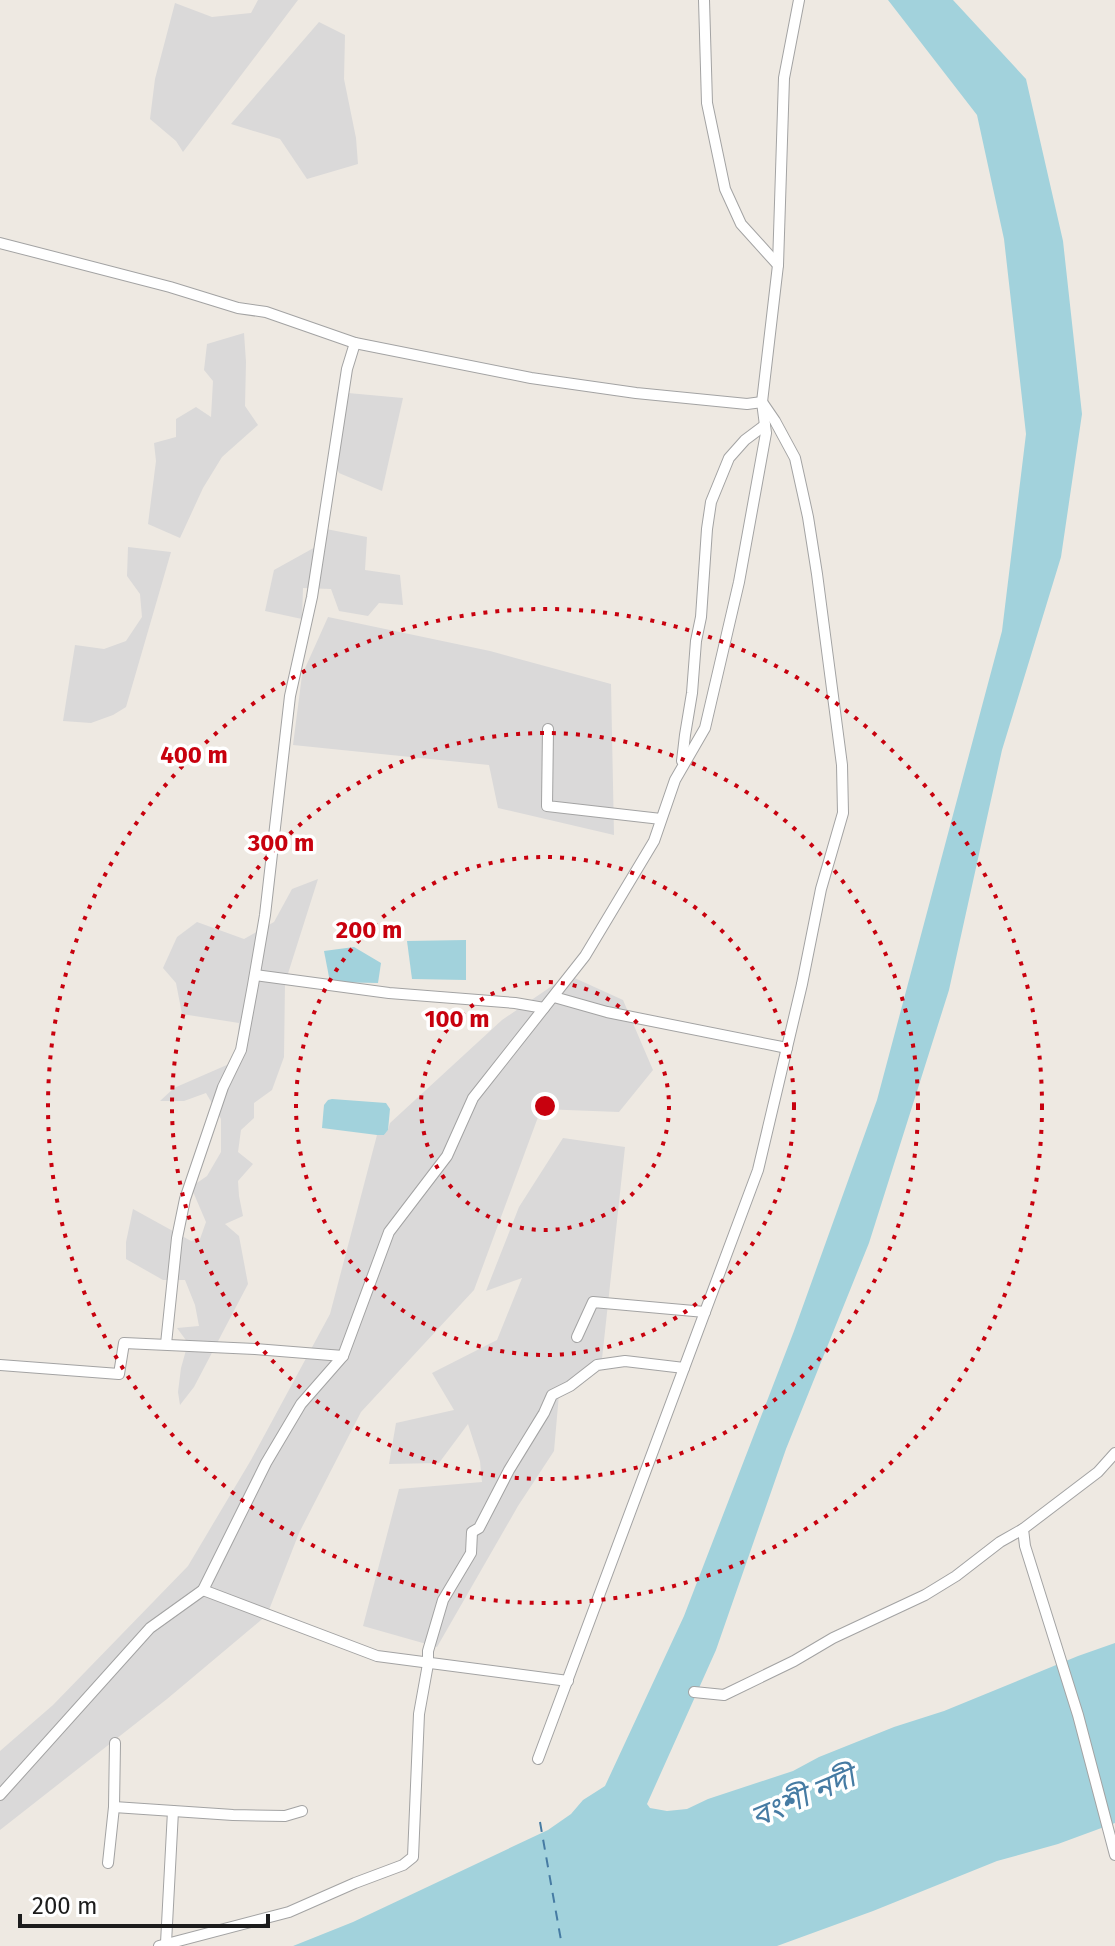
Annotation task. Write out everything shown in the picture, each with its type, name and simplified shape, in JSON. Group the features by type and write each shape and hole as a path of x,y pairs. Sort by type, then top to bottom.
{"street":[{"path":"704,0 707,103 725,189 741,224 778,265"},
{"path":"679,773 705,728 739,582 766,433 762,402 778,265 784,78 799,0"},
{"path":"0,243 238,308 266,312 355,343 531,378 636,393 747,404 762,402"},
{"path":"166,1344 177,1238 185,1199 223,1087 241,1050 265,915 290,696 312,597 347,369 355,343"},
{"path":"538,1759 758,1170 821,889 843,813 842,765 805,502 795,458 762,402"},
{"path":"0,1795 150,1628 203,1590 280,1439 301,1404 343,1356 389,1232 447,1156 473,1098 585,956 654,841 684,753 711,502 729,458 745,440 765,425"},
{"path":"548,729 547,806 661,819"},
{"path":"255,975 389,993 544,1008"},
{"path":"554,997 607,1012 787,1048"},
{"path":"577,1337 593,1302 705,1312"},
{"path":"0,1365 119,1374 124,1343 284,1350 343,1356"},
{"path":"173,1811 163,1944 289,1912 403,1865 413,1857 419,1714 428,1651 443,1600 471,1553 472,1532 479,1528 552,1395 597,1365 625,1361 684,1368"},
{"path":"694,1692 724,1695 833,1638 925,1595 1023,1529 1098,1472 1115,1453"},
{"path":"1023,1529 1025,1546 1078,1715 1115,1855"},
{"path":"203,1590 377,1656 568,1681"},
{"path":"108,1863 114,1807 115,1743"},
{"path":"114,1807 233,1815 285,1816 302,1811"}],"shaded area":[{"path":"258,0 298,0 183,152 176,141 150,119 155,79 175,3 212,17 251,13"},
{"path":"319,22 345,35 344,79 358,164 307,179 280,139 231,124"},
{"path":"244,333 245,406 258,425 222,457 203,488 180,538 148,524 156,461 154,443 176,437 176,419 196,407 211,417 213,381 204,370 207,344"},
{"path":"337,392 403,398 382,491 339,473 329,451"},
{"path":"326,529 367,537 365,570 400,575 403,605 379,603 368,616 339,611 331,589 303,588 302,619 265,611 274,570 319,545"},
{"path":"128,547 171,552 126,707 91,723 63,721 75,645 104,649 126,641 142,617 140,594 127,576"},
{"path":"328,617 490,651 611,684 614,835 498,808 489,765 293,745 302,675"},
{"path":"318,879 285,983 284,1057 272,1090 254,1103 254,1118 241,1130 238,1152 253,1164 238,1181 243,1216 225,1224 239,1236 248,1284 194,1387 180,1405 181,1368 188,1343 177,1328 199,1326 195,1305 185,1280 163,1280 126,1259 126,1242 133,1209 191,1241 200,1239 206,1222 191,1187 207,1176 221,1152 221,1119 206,1093 184,1101 160,1101 174,1088 236,1061 239,1023 182,1014 176,983 163,968 177,937 197,922 244,939 274,922 292,889"},
{"path":"568,975 623,1000 653,1070 619,1112 541,1109 474,1290 361,1412 299,1533 267,1615 167,1699 0,1830 0,1751 53,1705 188,1566 251,1460 330,1314 377,1135 384,1135 390,1123 502,1020"},
{"path":"563,1138 625,1147 601,1368 559,1394 554,1451 518,1506 437,1647 363,1626 399,1489 482,1482 480,1461 468,1424 439,1463 389,1464 396,1423 454,1410 432,1373 497,1340 522,1278 486,1291 519,1207"}],"water":[{"name":"বংশী নদী","path":"888,0 953,0 1026,79 1063,241 1082,414 1061,557 1002,750 949,990 869,1243 786,1449 716,1650 647,1804 650,1808 667,1811 687,1809 793,1771 819,1757 894,1727 944,1711 1115,1643 1115,1823 1058,1844 997,1861 777,1946 293,1946 353,1922 548,1830 605,1786 684,1616 794,1331 877,1100 1002,631 1026,434 1004,239 977,115"},
{"path":"466,940 466,980 412,979 407,941"},
{"path":"354,947 381,963 378,983 330,982 324,951"},
{"path":"332,1099 386,1103 390,1109 388,1130 384,1135 377,1135 322,1128 324,1105"}],"ferry route":[{"path":"540,1822 562,1946"}]}
